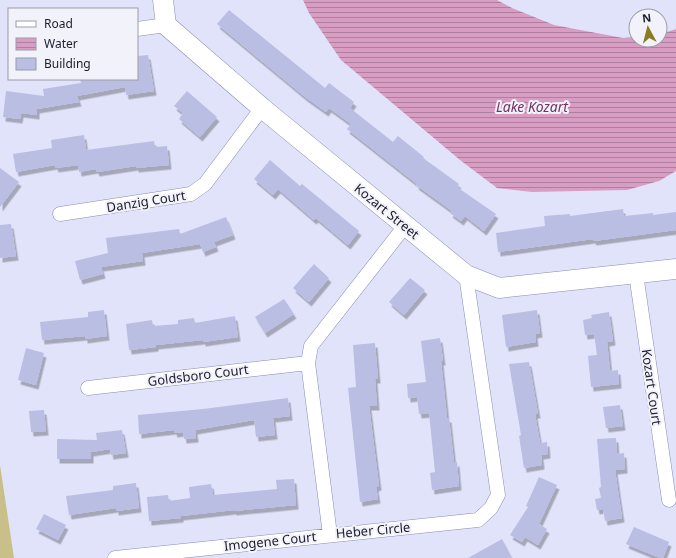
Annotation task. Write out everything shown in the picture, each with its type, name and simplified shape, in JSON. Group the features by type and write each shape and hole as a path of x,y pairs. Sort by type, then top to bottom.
{"street":[{"path":"138,29 166,25 162,0"},
{"name":"Kozart Street","path":"166,25 262,108 466,275 499,288 676,269"},
{"name":"Danzig Court","path":"60,214 190,194 205,184 262,108"},
{"name":"Heber Circle","path":"405,226 311,346 308,363 330,535 478,520 491,508 498,495 466,275"},
{"name":"Kozart Court","path":"636,274 669,500"},
{"name":"Goldsboro Court","path":"88,388 308,363"},
{"name":"Imogene Court","path":"116,558 330,535"}],"shaded area":[{"path":"0,465 14,558 0,558"}],"water":[{"name":"Lake Kozart","path":"303,0 497,0 512,8 554,25 623,38 628,38 628,48 668,48 668,32 676,29 676,171 659,181 627,190 532,192 497,188 460,160 341,60 309,13"}],"building":[{"path":"229,10 325,88 329,83 354,102 350,108 393,142 398,136 424,157 423,158 459,184 457,187 496,214 484,231 465,216 461,221 450,213 452,211 416,185 417,184 347,129 351,124 329,108 326,112 305,97 217,24"},
{"path":"148,55 154,91 126,95 125,87 77,96 79,102 37,109 37,115 21,113 20,119 3,117 6,91 44,96 43,89 81,83 80,80 138,80 138,56"},
{"path":"187,91 217,117 200,137 179,119 183,113 174,106"},
{"path":"84,135 86,150 154,141 155,147 167,146 169,165 136,168 136,166 97,172 96,169 79,172 78,165 56,168 55,165 16,172 13,154 52,148 51,140"},
{"path":"270,160 300,186 302,184 359,231 348,245 316,218 314,220 278,189 273,195 254,179"},
{"path":"0,168 19,182 0,207"},
{"path":"623,209 624,216 653,213 653,215 676,212 676,230 594,241 593,239 498,252 496,233 545,226 544,216 570,214 570,216"},
{"path":"226,217 233,235 214,242 216,247 203,252 200,244 142,253 143,261 101,267 103,274 80,280 75,261 108,253 106,238 179,229 180,234"},
{"path":"11,224 16,256 0,258 0,225"},
{"path":"314,264 329,278 309,302 293,288"},
{"path":"410,278 425,290 404,315 389,302"},
{"path":"284,299 294,314 265,333 255,317"},
{"path":"104,310 107,336 85,339 85,336 42,340 40,322 88,317 88,312"},
{"path":"537,310 540,333 535,334 536,342 506,347 502,315"},
{"path":"609,312 613,341 607,342 610,371 618,370 619,384 591,387 588,356 597,355 594,334 585,335 583,320 592,318 591,315"},
{"path":"235,316 238,337 203,342 203,340 156,345 156,347 129,350 126,324 152,320 153,326 178,324 178,320 194,318 195,323"},
{"path":"440,338 447,418 449,418 454,463 457,462 459,486 432,490 430,473 435,472 429,413 419,414 417,397 408,398 407,384 426,382 421,341"},
{"path":"375,343 378,379 375,379 377,406 369,406 379,486 376,487 378,499 360,502 348,388 356,387 353,345"},
{"path":"26,348 44,353 36,385 18,380"},
{"path":"529,362 538,414 535,414 540,443 547,442 548,454 541,455 542,465 524,468 519,436 521,435 509,364"},
{"path":"288,398 290,416 273,418 275,435 256,437 254,420 195,430 196,438 184,439 183,432 175,433 174,430 139,434 138,415 203,409"},
{"path":"620,405 623,426 606,428 603,407"},
{"path":"44,410 46,431 31,432 29,411"},
{"path":"122,430 126,453 111,455 110,449 91,452 91,459 57,459 57,439 97,440 96,433"},
{"path":"616,438 617,454 624,453 625,469 615,470 622,518 605,521 603,509 597,510 595,499 601,498 599,488 601,487 597,439"},
{"path":"539,477 557,485 539,524 547,529 538,545 525,537 522,542 510,535 528,507 526,506"},
{"path":"294,479 296,505 234,510 149,521 147,497 168,495 169,501 190,498 189,487 211,484 213,495 277,489 276,480"},
{"path":"136,483 139,508 116,511 116,508 69,515 66,496 113,490 113,486"},
{"path":"44,514 66,525 58,540 36,529"},
{"path":"634,527 669,542 663,558 626,544"},
{"path":"502,539 512,558 468,558"}]}
